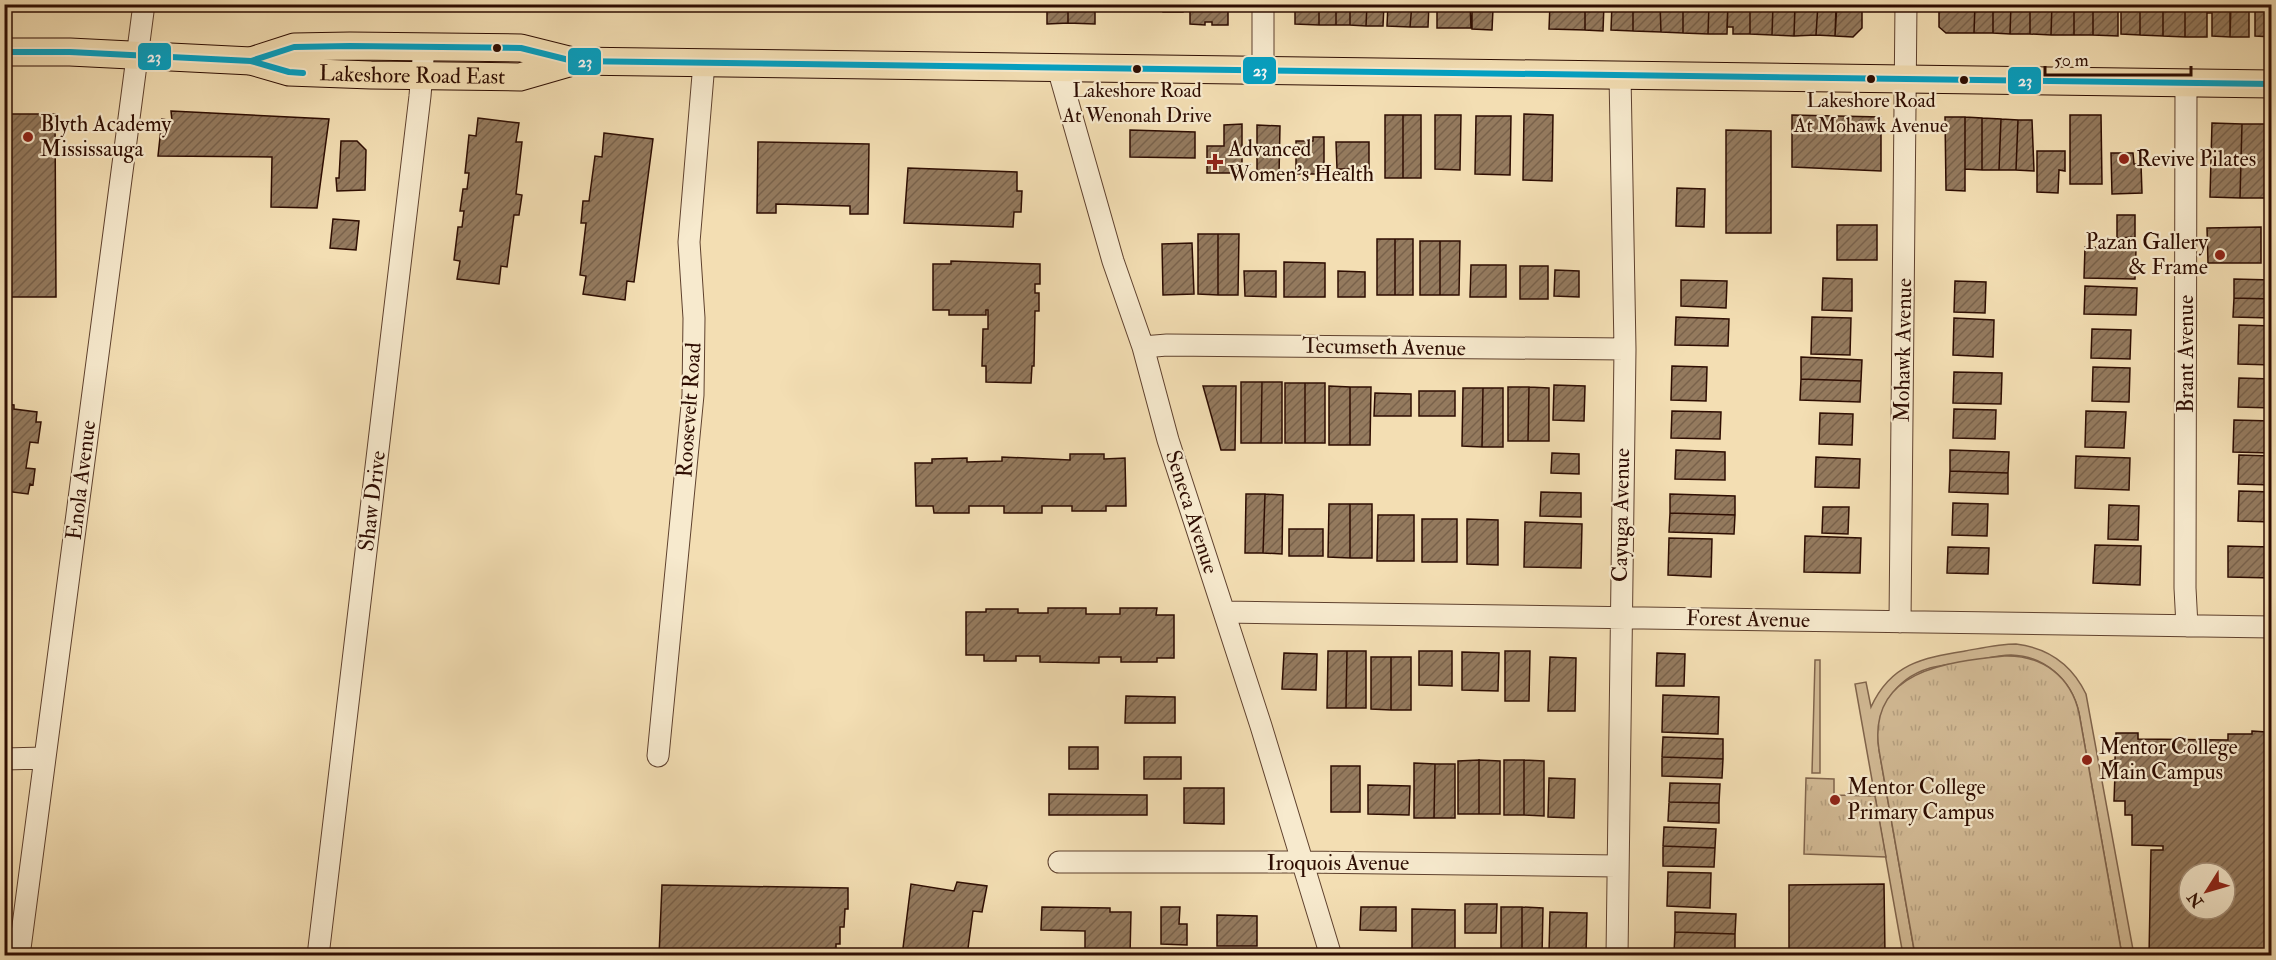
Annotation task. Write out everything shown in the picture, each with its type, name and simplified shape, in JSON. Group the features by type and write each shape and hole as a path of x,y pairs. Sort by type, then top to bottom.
{"main road":[{"name":"Lakeshore Road East","path":"251,61 294,47 521,48 573,61 2271,84"},
{"name":"Lakeshore Road East","path":"4,52 138,55 251,61 289,72 422,76 520,77 573,61"}],"street":[{"name":"Enola Avenue","path":"19,956 144,4"},
{"path":"1263,4 1263,71"},
{"name":"Mohawk Avenue","path":"1900,621 1906,4"},
{"name":"Shaw Drive","path":"318,956 424,47"},
{"name":"Roosevelt Road","path":"658,756 693,395 694,318 689,242 704,63"},
{"name":"Seneca Avenue","path":"1058,68 1113,261 1143,347 1168,440 1262,726 1331,956"},
{"name":"Cayuga Avenue","path":"1617,956 1616,866 1625,349 1620,75"},
{"name":"Brant Avenue","path":"2186,83 2187,626"},
{"name":"Tecumseth Avenue","path":"1143,347 1179,345 1625,349"},
{"name":"Forest Avenue","path":"1224,612 2271,627"},
{"path":"4,759 45,758"},
{"name":"Iroquois Avenue","path":"1059,862 1616,866"}],"green space":[{"path":"2016,644 2038,649 2058,660 2074,675 2086,694 2134,955 2122,955 2076,701 2056,672 2035,660 2011,655 1939,666 1917,673 1896,689 1888,699 1883,711 1879,723 1879,750 1915,955 1903,955 1855,684 1866,682 1871,707 1888,681 1910,665 1950,654 1997,645"},
{"path":"2005,656 2031,659 2043,664 2062,679 2075,700 2122,955 1915,955 1879,750 1879,723 1885,702 1898,687 1916,675 1936,667"},
{"path":"1815,660 1820,660 1820,773 1812,773"},
{"path":"1806,778 1834,779 1834,795 1875,796 1886,857 1804,854"}],"building":[{"path":"1047,4 1068,4 1068,23 1047,24"},
{"path":"1068,4 1095,4 1095,24 1068,23"},
{"path":"1163,4 1183,4 1183,12 1163,12"},
{"path":"1195,4 1228,4 1228,25 1212,25 1212,22 1205,22 1205,25 1190,24 1190,7 1195,7"},
{"path":"1295,4 1319,4 1319,25 1295,24"},
{"path":"1319,4 1336,4 1336,25 1319,25"},
{"path":"1336,4 1350,4 1350,25 1336,25"},
{"path":"1350,4 1367,4 1366,26 1350,25"},
{"path":"1367,4 1384,4 1383,26 1366,26"},
{"path":"1388,4 1412,4 1410,27 1387,26"},
{"path":"1412,4 1429,4 1428,27 1410,27"},
{"path":"1437,4 1470,4 1471,28 1437,28"},
{"path":"1472,4 1488,4 1488,9 1493,9 1492,30 1472,29"},
{"path":"1550,4 1585,4 1585,30 1549,29"},
{"path":"1585,4 1604,4 1603,31 1585,30"},
{"path":"1612,4 1633,4 1633,31 1611,30"},
{"path":"1633,4 1660,4 1661,32 1633,31"},
{"path":"1660,4 1683,4 1683,33 1661,32"},
{"path":"1683,4 1709,4 1708,34 1683,33"},
{"path":"1709,4 1728,4 1727,34 1708,34"},
{"path":"1728,4 1750,4 1750,34 1733,34 1733,27 1727,27"},
{"path":"1750,4 1773,6 1772,35 1750,34"},
{"path":"1773,4 1795,6 1794,36 1772,35"},
{"path":"1795,4 1818,4 1816,35 1794,36"},
{"path":"1818,4 1832,4 1832,7 1836,8 1835,36 1816,35"},
{"path":"1837,4 1862,4 1862,28 1853,37 1835,36"},
{"path":"1939,4 1975,4 1974,33 1946,33 1939,27"},
{"path":"1975,4 1993,4 1993,33 1974,33"},
{"path":"1993,4 2011,4 2010,34 1993,33"},
{"path":"2011,4 2030,4 2030,34 2010,34"},
{"path":"2030,4 2052,4 2051,35 2030,34"},
{"path":"2052,4 2074,4 2074,35 2051,35"},
{"path":"2074,4 2089,4 2089,9 2093,9 2093,35 2074,35"},
{"path":"2093,4 2118,4 2118,36 2093,35"},
{"path":"2118,4 2140,4 2140,35 2121,34 2121,10 2118,10"},
{"path":"2140,4 2158,4 2158,9 2163,9 2163,36 2140,35"},
{"path":"2163,4 2185,4 2185,37 2163,36"},
{"path":"2185,4 2207,4 2207,37 2185,37"},
{"path":"2207,4 2226,4 2226,11 2230,11 2230,37 2212,36 2212,13 2207,13"},
{"path":"2231,4 2249,4 2249,37 2230,37"},
{"path":"2255,4 2272,4 2272,37 2255,36"},
{"path":"171,111 329,119 317,208 271,207 272,157 158,156 162,119 172,121"},
{"path":"4,114 55,114 56,297 4,297"},
{"path":"1524,114 1553,115 1552,181 1523,180"},
{"path":"1385,115 1403,115 1403,178 1385,178"},
{"path":"1403,115 1421,115 1421,178 1403,178"},
{"path":"1435,115 1461,115 1460,170 1435,169"},
{"path":"1792,115 1881,117 1881,171 1792,167"},
{"path":"2070,115 2101,115 2102,184 2070,184"},
{"path":"1476,116 1511,116 1510,175 1475,174"},
{"path":"1945,117 1965,117 1965,191 1946,190"},
{"path":"1965,117 1982,118 1982,170 1965,169"},
{"path":"478,118 519,123 516,142 522,142 516,194 522,195 519,215 514,215 507,267 501,266 499,284 457,279 460,261 454,260 458,227 462,227 464,211 460,211 463,189 467,189 469,173 465,173 469,135 476,136"},
{"path":"1982,118 2001,119 1999,170 1982,170"},
{"path":"2001,119 2018,120 2016,170 1999,170"},
{"path":"2018,120 2032,120 2034,171 2016,170"},
{"path":"2212,123 2242,124 2240,198 2210,197"},
{"path":"1242,124 1242,173 1207,173 1207,146 1224,146 1224,125"},
{"path":"2242,124 2265,124 2265,198 2240,198"},
{"path":"2265,124 2272,124 2272,186 2265,186"},
{"path":"1257,125 1280,126 1279,176 1257,176"},
{"path":"1130,130 1195,132 1195,158 1130,157"},
{"path":"1726,130 1771,131 1771,233 1726,233"},
{"path":"604,133 653,139 634,282 627,281 625,300 583,294 586,276 580,275 586,223 581,223 583,201 589,201 595,156 602,157"},
{"path":"1313,137 1324,137 1324,174 1296,174 1296,141 1313,141"},
{"path":"341,141 357,141 366,150 365,190 337,191 336,178 339,178"},
{"path":"758,142 869,144 868,214 850,214 850,206 776,204 776,213 757,213"},
{"path":"1336,142 1369,142 1369,169 1337,169"},
{"path":"2037,151 2065,151 2065,171 2059,170 2058,193 2037,192"},
{"path":"2111,153 2133,153 2134,164 2141,164 2142,193 2112,194"},
{"path":"908,168 1017,172 1017,191 1022,191 1021,212 1014,212 1013,227 904,223"},
{"path":"1677,188 1705,189 1704,227 1676,226"},
{"path":"2117,215 2135,215 2135,237 2117,238"},
{"path":"333,219 359,221 356,250 330,248"},
{"path":"1837,225 1877,225 1877,260 1837,260"},
{"path":"2261,227 2261,263 2208,263 2207,228"},
{"path":"1198,234 1218,234 1218,295 1198,294"},
{"path":"1218,234 1239,234 1238,295 1218,295"},
{"path":"1377,239 1395,239 1395,295 1377,295"},
{"path":"1395,239 1413,239 1413,295 1395,295"},
{"path":"1420,241 1440,241 1440,295 1420,295"},
{"path":"1440,241 1460,241 1459,295 1440,295"},
{"path":"1192,243 1194,294 1163,295 1162,244"},
{"path":"2085,247 2136,249 2135,279 2084,278"},
{"path":"951,261 1040,264 1040,284 1035,284 1035,293 1039,293 1039,311 1035,311 1034,366 1032,366 1031,383 986,382 986,366 982,366 983,329 988,329 988,310 986,310 986,315 949,315 949,310 933,310 933,264 951,264"},
{"path":"1284,262 1325,263 1325,297 1284,297"},
{"path":"1471,265 1506,265 1506,297 1470,297"},
{"path":"1520,266 1548,266 1548,299 1520,299"},
{"path":"1555,270 1579,271 1579,297 1554,296"},
{"path":"1244,271 1276,271 1276,297 1245,296"},
{"path":"1338,271 1365,272 1365,297 1338,297"},
{"path":"1823,278 1852,279 1852,311 1822,310"},
{"path":"2234,279 2272,280 2272,299 2234,298"},
{"path":"1681,280 1727,281 1726,308 1681,306"},
{"path":"1955,281 1986,282 1985,313 1954,312"},
{"path":"2085,286 2137,288 2136,315 2084,314"},
{"path":"2234,298 2272,299 2272,318 2233,317"},
{"path":"1676,317 1729,319 1728,346 1675,345"},
{"path":"1812,317 1851,318 1850,355 1811,354"},
{"path":"1954,318 1994,320 1993,357 1953,355"},
{"path":"2239,325 2272,326 2272,365 2238,364"},
{"path":"2092,329 2131,330 2130,359 2091,358"},
{"path":"1801,357 1862,360 1861,381 1801,379"},
{"path":"1672,366 1707,367 1706,401 1671,400"},
{"path":"2093,367 2130,368 2129,402 2092,401"},
{"path":"1954,372 2002,373 2001,404 1953,403"},
{"path":"2239,378 2272,379 2272,408 2238,407"},
{"path":"1801,379 1861,381 1860,402 1800,400"},
{"path":"1241,382 1262,382 1261,443 1241,443"},
{"path":"1262,382 1282,382 1282,443 1261,443"},
{"path":"1285,383 1305,383 1305,443 1285,443"},
{"path":"1305,383 1325,383 1325,443 1305,443"},
{"path":"1554,385 1585,386 1584,421 1553,420"},
{"path":"1203,386 1236,386 1235,450 1221,450"},
{"path":"1329,386 1350,387 1350,445 1329,445"},
{"path":"1350,387 1371,387 1370,445 1350,445"},
{"path":"1508,387 1529,387 1528,441 1508,441"},
{"path":"1529,387 1549,388 1549,441 1528,441"},
{"path":"1463,388 1483,388 1482,447 1462,446"},
{"path":"1483,388 1503,388 1503,447 1482,447"},
{"path":"1419,391 1455,391 1455,416 1419,416"},
{"path":"1375,393 1411,394 1411,416 1374,416"},
{"path":"4,404 14,405 14,409 37,412 36,422 41,422 38,443 30,442 26,468 35,469 33,485 30,484 28,494 5,491 4,494"},
{"path":"1954,409 1996,410 1995,439 1953,438"},
{"path":"1672,411 1721,412 1720,439 1671,438"},
{"path":"2086,411 2126,412 2124,448 2085,447"},
{"path":"1820,413 1853,414 1852,445 1819,444"},
{"path":"2234,420 2272,421 2272,453 2233,452"},
{"path":"1676,450 1725,452 1725,480 1675,479"},
{"path":"1950,450 2009,452 2008,473 1950,471"},
{"path":"1552,453 1579,454 1579,474 1551,473"},
{"path":"1070,454 1104,454 1104,459 1125,458 1126,506 1106,506 1106,511 1072,511 1072,506 1042,506 1042,513 1004,513 1004,506 969,506 969,513 934,513 933,506 916,506 915,463 932,463 932,459 967,458 967,462 1002,461 1002,457 1070,460"},
{"path":"2239,455 2272,456 2272,485 2238,484"},
{"path":"2076,456 2130,458 2129,490 2075,488"},
{"path":"1816,457 1860,459 1859,488 1815,487"},
{"path":"1950,471 2008,473 2008,494 1949,492"},
{"path":"2239,491 2272,492 2272,522 2238,521"},
{"path":"1541,492 1581,493 1581,517 1540,516"},
{"path":"1246,494 1265,494 1263,553 1245,553"},
{"path":"1265,494 1283,495 1282,554 1263,553"},
{"path":"1670,494 1735,496 1735,515 1670,513"},
{"path":"1953,503 1988,504 1987,536 1952,535"},
{"path":"1329,504 1350,504 1350,558 1328,557"},
{"path":"1350,504 1372,504 1372,558 1350,558"},
{"path":"2109,505 2139,506 2138,540 2108,539"},
{"path":"1823,507 1849,507 1848,534 1822,533"},
{"path":"1670,513 1735,515 1734,534 1669,532"},
{"path":"1378,515 1414,515 1414,561 1377,561"},
{"path":"1422,519 1457,519 1457,562 1422,562"},
{"path":"1467,519 1498,520 1498,565 1467,564"},
{"path":"1525,522 1582,524 1581,568 1524,567"},
{"path":"1289,529 1323,529 1323,556 1289,556"},
{"path":"1805,536 1861,538 1860,573 1804,572"},
{"path":"1669,538 1712,539 1711,577 1668,575"},
{"path":"2095,545 2141,546 2140,585 2093,583"},
{"path":"2228,546 2272,547 2272,578 2228,577"},
{"path":"1948,547 1989,548 1988,574 1947,573"},
{"path":"1048,608 1086,608 1086,614 1120,614 1120,608 1157,608 1156,615 1174,615 1174,658 1157,658 1157,662 1121,662 1121,657 1099,657 1099,663 1040,662 1040,656 1016,656 1016,661 984,661 984,655 966,655 966,612 986,612 986,609 1018,609 1018,613 1048,613"},
{"path":"1328,651 1347,651 1346,708 1327,708"},
{"path":"1347,651 1366,651 1366,708 1346,708"},
{"path":"1419,651 1452,651 1452,686 1419,685"},
{"path":"1505,651 1530,651 1529,701 1505,701"},
{"path":"1462,652 1499,653 1498,691 1462,690"},
{"path":"1284,653 1317,654 1316,690 1282,689"},
{"path":"1657,653 1685,654 1684,686 1656,686"},
{"path":"1371,657 1391,657 1391,710 1371,709"},
{"path":"1391,657 1411,657 1411,710 1391,710"},
{"path":"1550,657 1576,658 1575,711 1548,711"},
{"path":"1663,695 1719,697 1718,734 1662,732"},
{"path":"1126,696 1175,697 1175,723 1125,723"},
{"path":"2266,732 2266,738 2272,738 2272,956 2149,956 2151,850 2163,850 2163,846 2132,845 2132,815 2125,815 2125,801 2114,801 2115,773 2110,771 2110,761 2115,760 2116,733 2138,733 2138,739 2228,740 2228,734"},
{"path":"1663,737 1723,739 1723,759 1662,757"},
{"path":"1069,747 1098,747 1098,769 1069,769"},
{"path":"1144,757 1181,757 1181,779 1144,779"},
{"path":"1662,757 1723,759 1722,778 1662,776"},
{"path":"1479,760 1500,761 1500,814 1479,814"},
{"path":"1479,760 1479,814 1458,814 1458,761"},
{"path":"1504,760 1524,760 1524,815 1504,815"},
{"path":"1524,760 1544,761 1544,816 1524,815"},
{"path":"1414,763 1435,764 1434,818 1414,818"},
{"path":"1435,764 1455,764 1455,818 1434,818"},
{"path":"1331,766 1360,766 1360,812 1331,812"},
{"path":"1549,778 1575,779 1574,818 1548,817"},
{"path":"1670,783 1720,784 1719,803 1669,802"},
{"path":"1368,785 1410,786 1409,815 1368,814"},
{"path":"1184,788 1224,788 1224,824 1184,823"},
{"path":"1049,794 1147,795 1147,815 1049,815"},
{"path":"1669,802 1719,803 1719,823 1668,821"},
{"path":"1664,827 1716,829 1715,848 1663,846"},
{"path":"1663,846 1715,848 1714,867 1663,866"},
{"path":"1668,872 1711,873 1710,908 1667,906"},
{"path":"957,882 987,886 982,912 973,911 967,956 902,956 911,884 954,891"},
{"path":"1884,884 1885,954 1789,955 1789,885"},
{"path":"662,885 848,888 848,909 845,909 844,927 840,927 840,944 836,944 836,956 659,956"},
{"path":"1465,904 1497,904 1496,933 1465,933"},
{"path":"1042,907 1110,908 1110,912 1131,912 1130,956 1085,956 1085,931 1041,930"},
{"path":"1161,907 1180,907 1179,924 1187,924 1187,945 1161,944"},
{"path":"1361,907 1396,907 1396,931 1360,930"},
{"path":"1501,907 1522,907 1522,956 1501,956"},
{"path":"1522,907 1543,908 1542,956 1522,956"},
{"path":"1412,909 1455,910 1455,953 1412,952"},
{"path":"1550,912 1587,913 1586,954 1549,953"},
{"path":"1675,912 1736,914 1735,934 1675,932"},
{"path":"1217,915 1257,916 1257,946 1217,946"},
{"path":"1675,932 1735,934 1735,955 1674,953"}],"transit line":[{"name":"23","path":"251,61 294,47 350,46 521,48 573,61 2272,84"},
{"name":"23","path":"4,52 70,52 251,61 289,72 303,73"}],"place":[{"name":"Lakeshore Road At Wenonah Drive","path":"1137,69"},
{"name":"Lakeshore Road At Mohawk Avenue","path":"1871,79"},
{"name":"Blyth Academy Mississauga","path":"28,137"},
{"name":"Revive Pilates","path":"2124,159"},
{"name":"Advanced Women’s Health","path":"1215,162"},
{"name":"Pazan Gallery & Frame","path":"2220,255"},
{"name":"Mentor College Main Campus","path":"2087,760"},
{"name":"Mentor College Primary Campus","path":"1835,800"}]}
